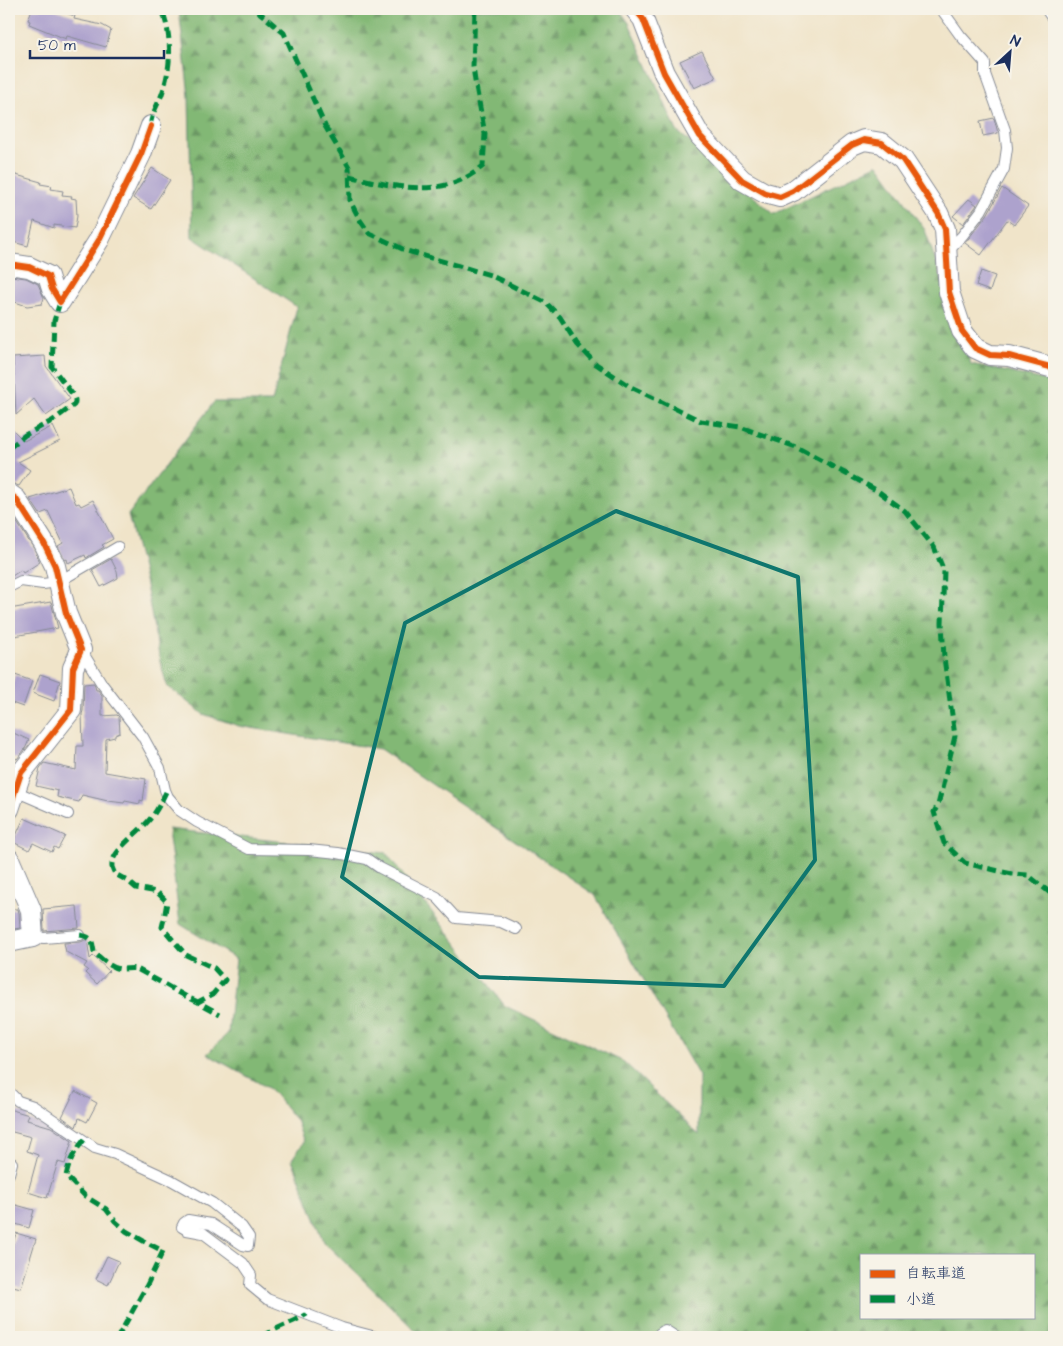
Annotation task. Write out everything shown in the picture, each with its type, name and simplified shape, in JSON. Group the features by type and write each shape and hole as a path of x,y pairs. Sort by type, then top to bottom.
{"street":[{"path":"635,9 643,19 664,73 700,136 742,180 766,193 780,197 793,192 852,145 864,140 882,143 903,160 938,212 945,229 949,292 962,332 975,348 990,355 1009,356 1054,368"},
{"path":"9,264 29,267 48,276 52,289 60,302 99,240 141,154 151,126"},
{"path":"9,494 16,499 44,543 54,566 66,614 81,650 72,668 71,710 21,773 12,800"},
{"path":"9,859 31,910 34,937 9,942"}],"lane":[{"path":"940,9 985,63 985,74 1005,130 1008,148 1004,169 981,211 962,236 946,252"},
{"path":"9,587 21,581 43,584 58,582 118,547"},
{"path":"81,650 102,684 143,737 160,768 168,797 185,814 249,849 309,850 367,859 380,868 437,897 456,918 501,922 516,928"},
{"path":"12,800 68,814"},
{"path":"34,937 80,935"},
{"path":"9,1092 18,1101 33,1106 95,1148 115,1154 171,1180 212,1203 242,1227 249,1237 248,1246 243,1245 211,1224 188,1220 184,1222 182,1227 187,1230 204,1233 243,1263 251,1275 250,1285 267,1299 342,1328 376,1337"},
{"path":"9,1174 12,1163"},
{"path":"657,1337 665,1330 676,1337"}],"highlighted area":[{"path":"616,511 798,577 815,860 724,986 479,977 342,877 405,623"}],"green space":[{"path":"179,9 619,9 629,23 677,131 774,214 878,164 925,230 971,364 1054,382 1054,1337 422,1337 324,1242 292,1159 304,1142 296,1120 270,1089 207,1054 228,1033 236,959 180,924 168,829 386,853 505,1006 624,1062 699,1135 699,1076 595,895 380,749 239,726 203,714 167,686 160,661 145,580 128,515 214,402 272,402 297,307 192,237 189,96"}],"building":[{"path":"32,9 53,9 75,16 74,19 102,25 111,30 106,47 67,36 66,39 29,24 30,21 28,20"},
{"path":"702,51 716,78 694,88 680,61"},
{"path":"994,118 998,133 983,136 980,121"},
{"path":"152,168 170,180 151,209 133,198"},
{"path":"9,173 41,182 40,184 52,186 51,189 63,191 62,195 72,196 71,198 76,199 77,216 75,228 54,225 54,228 34,221 28,246 9,241"},
{"path":"1002,188 1028,206 1014,225 1007,220 981,255 965,243 987,215"},
{"path":"969,199 977,205 963,224 953,216"},
{"path":"981,271 995,276 990,291 976,286"},
{"path":"11,276 26,278 38,284 44,298 42,304 27,306 9,300 9,281"},
{"path":"45,356 46,366 70,399 46,416 34,399 16,415 13,358"},
{"path":"9,426 24,441 53,426 60,441 18,462 30,470 19,486 9,482"},
{"path":"69,487 76,504 79,503 81,506 93,500 113,539 86,558 85,555 68,563 58,546 63,543 48,511 40,514 30,499"},
{"path":"9,510 34,549 40,562 23,573 21,570 9,578"},
{"path":"111,559 118,578 101,587 92,570"},
{"path":"51,602 58,628 9,637 9,609"},
{"path":"40,674 60,681 54,701 33,693"},
{"path":"15,675 32,681 23,707 9,702 9,693"},
{"path":"94,683 96,690 102,695 102,716 117,715 119,717 120,733 115,735 115,737 106,739 105,772 146,779 143,801 140,800 140,804 125,801 124,803 108,801 82,795 79,802 57,797 58,791 36,786 40,768 44,763 76,770 77,746 83,746 82,714 84,684"},
{"path":"9,731 29,740 17,759 9,756"},
{"path":"24,818 65,836 58,849 54,847 52,852 33,843 29,850 13,842"},
{"path":"77,906 79,928 44,931 43,909"},
{"path":"9,909 18,909 20,928 9,930"},
{"path":"87,939 90,959 93,956 109,971 97,984 85,973 88,970 84,967 87,963 66,952 64,943 81,942"},
{"path":"75,1091 97,1103 87,1122 79,1118 76,1127 62,1117"},
{"path":"9,1109 29,1115 27,1120 51,1127 72,1141 65,1164 58,1162 47,1198 28,1192 38,1155 27,1151 31,1137 9,1131"},
{"path":"9,1203 34,1210 29,1228 9,1222"},
{"path":"16,1233 36,1239 21,1288 9,1285 9,1258"},
{"path":"107,1256 119,1261 108,1285 96,1279"}],"marked path":[{"path":"151,126 153,115 162,94 169,62 168,30 162,9"},
{"path":"257,9 284,33 325,126 349,167 350,201 369,233 407,251 490,275 545,302 560,317 577,344 596,364 629,386 701,421 740,427 796,447 878,491 905,511 934,547 944,571 942,623 944,658 955,736 938,805 934,812 944,843 965,863 1012,874 1028,875 1054,896"},
{"path":"349,176 401,187 435,187 468,177 483,166 485,134 473,67 475,9"},
{"path":"9,448 25,435 52,421 75,404 73,395 52,367 54,321 60,302"},
{"path":"166,792 146,824 116,854 112,867 115,874 136,888 157,892 167,902 162,927 186,955 214,968 225,980 213,994 198,1002"},
{"path":"80,935 90,938 94,952 110,965 118,969 137,969 220,1014"},
{"path":"84,1140 72,1157 66,1176 85,1196 106,1209 126,1231 163,1251 147,1285 118,1337"},
{"path":"263,1337 273,1330 307,1314"}],"cycle path":[{"path":"635,9 643,19 664,73 700,136 742,180 765,193 780,197 793,191 852,145 864,140 882,143 903,160 938,213 945,229 949,292 962,331 975,348 990,355 1009,356 1054,368"},
{"path":"9,264 29,267 48,276 52,289 60,302 99,240 141,154 151,126"},
{"path":"9,494 16,499 44,543 55,566 66,613 81,650 73,668 71,710 21,773 9,809"}]}
